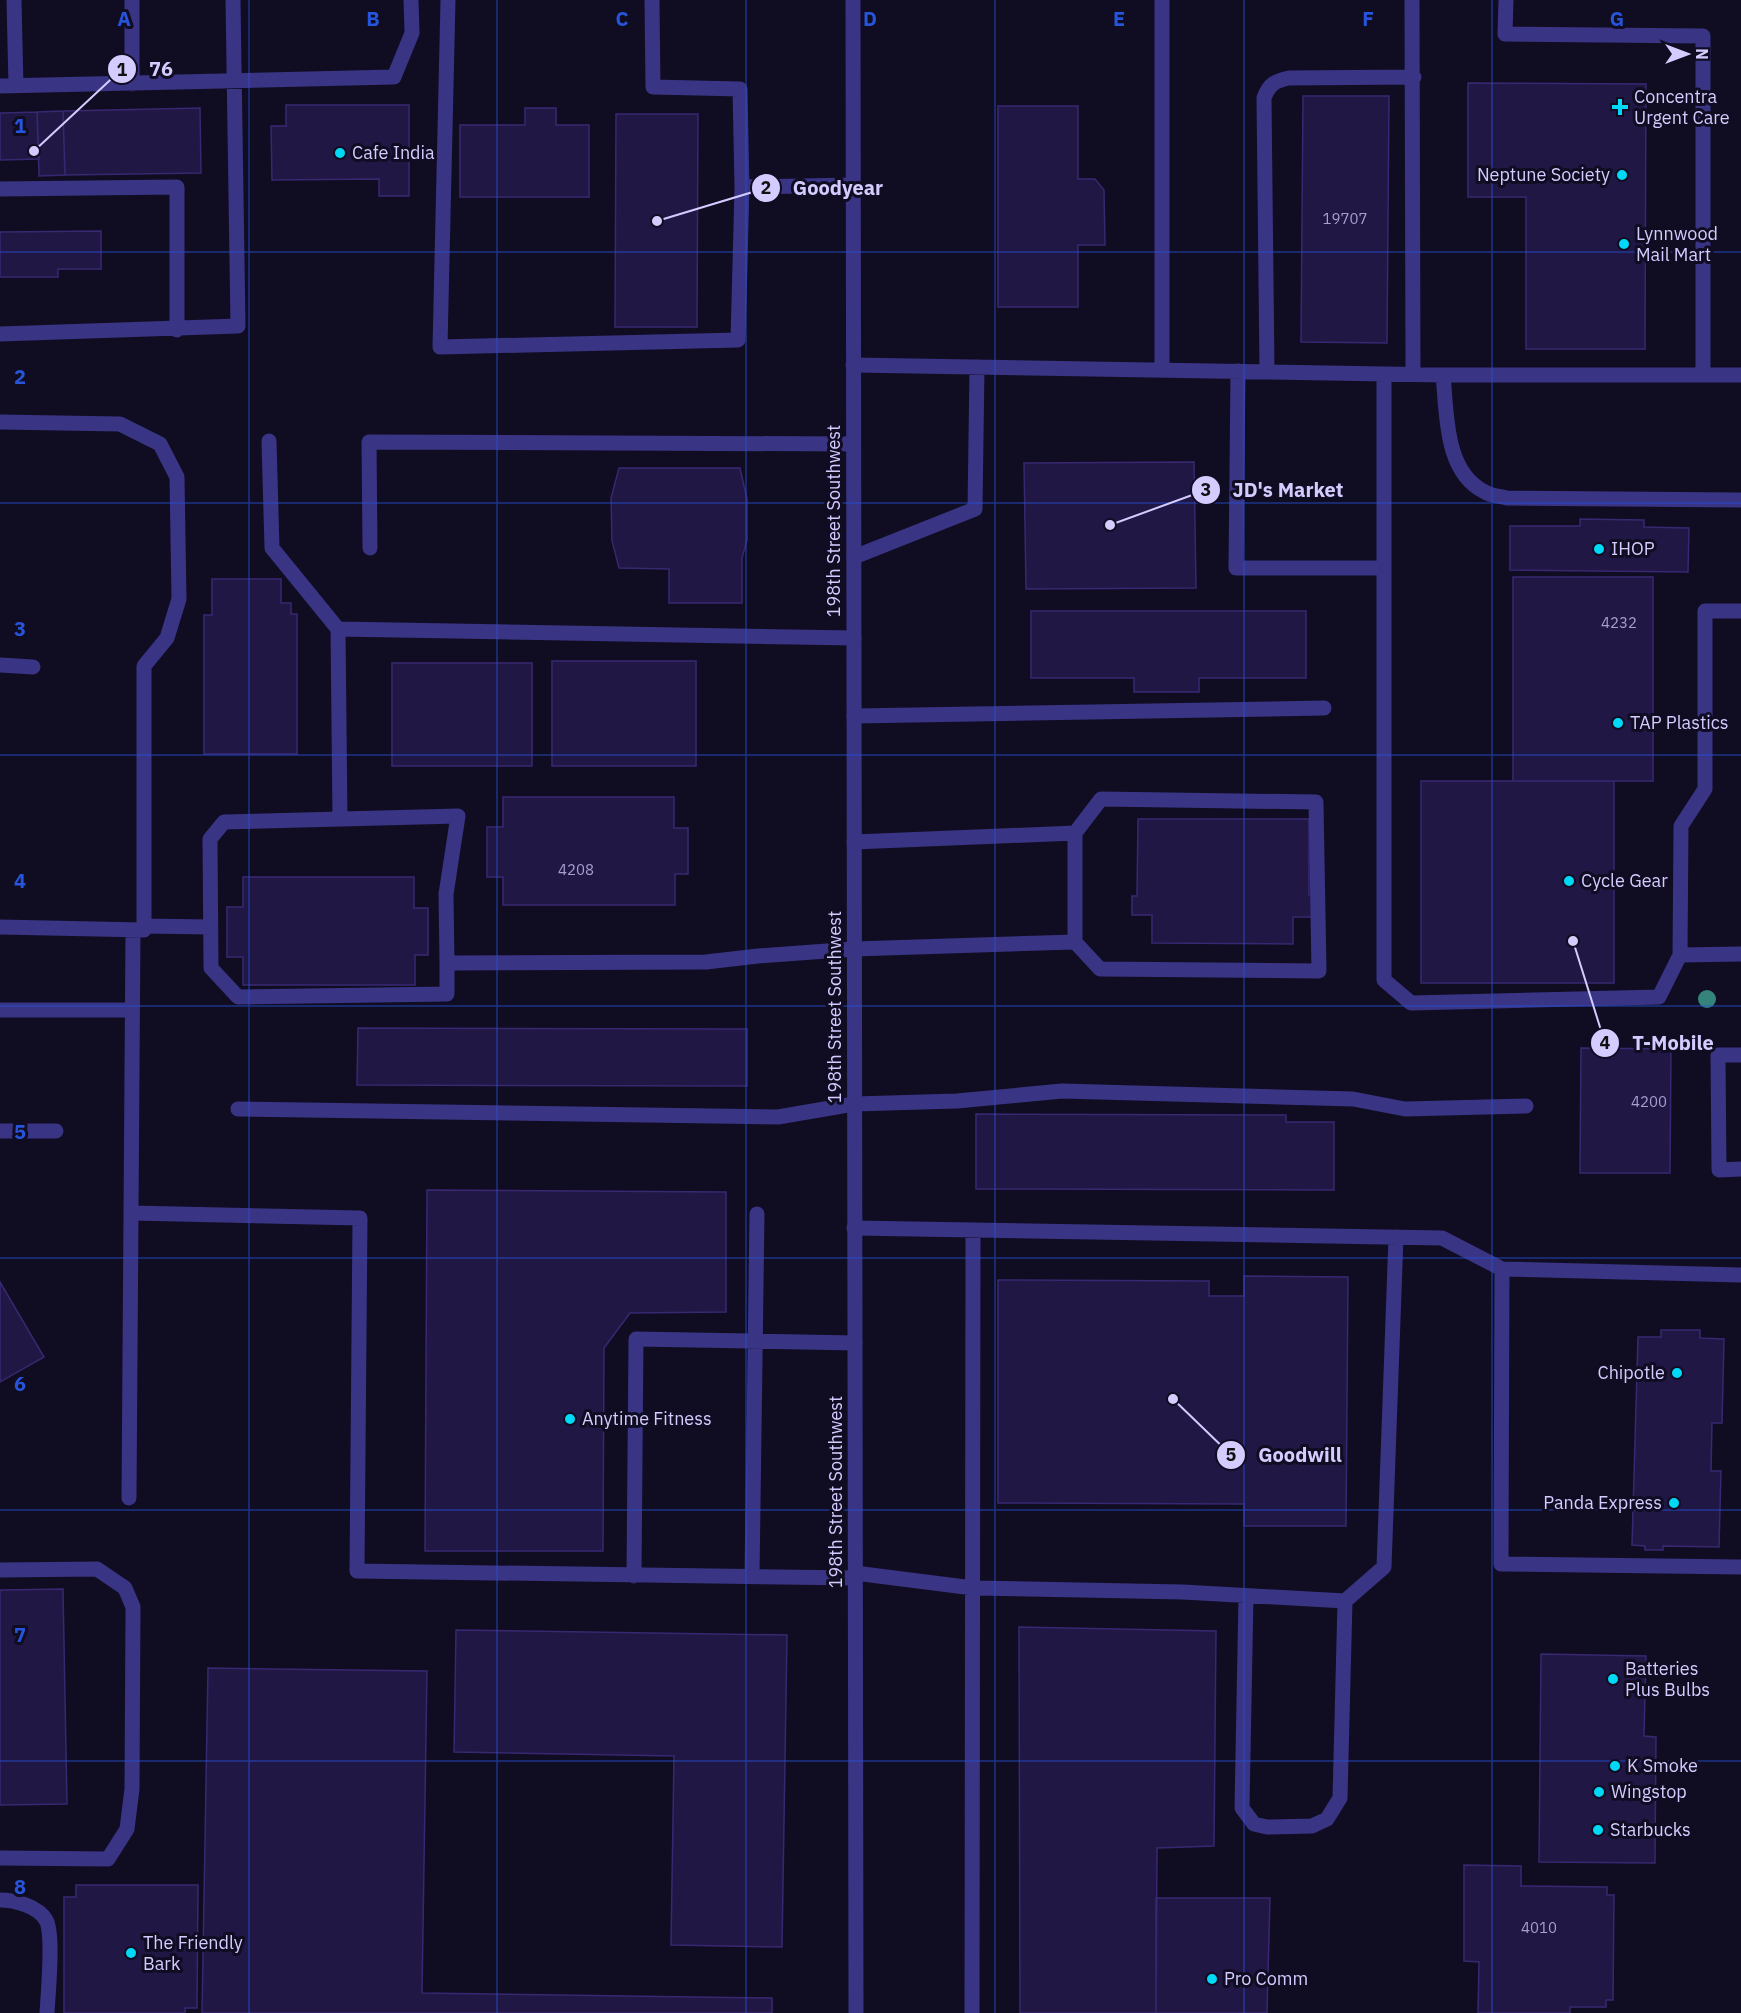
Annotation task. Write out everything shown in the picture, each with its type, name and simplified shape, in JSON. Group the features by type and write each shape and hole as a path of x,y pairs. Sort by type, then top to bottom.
{"street":[{"path":"14,0 16,86"},
{"path":"132,0 132,84"},
{"path":"0,334 177,330 238,326 233,0"},
{"path":"0,86 394,77 412,33 411,0"},
{"path":"448,0 441,347 738,340 742,187 740,89 653,87 652,0"},
{"name":"198th Street Southwest","path":"853,0 856,2013"},
{"path":"1162,0 1162,370"},
{"path":"1412,0 1413,375"},
{"path":"1506,0 1505,34 1703,36 1703,375"},
{"path":"1267,372 1264,98 1268,87 1275,81 1289,78 1414,77"},
{"path":"742,187 853,185"},
{"path":"0,189 177,187 177,330"},
{"path":"853,365 1413,375 1741,375"},
{"path":"854,557 975,509 977,367"},
{"path":"1238,371 1236,568 1384,568"},
{"path":"1384,374 1384,980 1411,1003 1659,998 1680,955 1680,826 1705,789 1705,611 1741,611"},
{"path":"1443,375 1449,437 1457,461 1469,480 1485,493 1508,498 1741,500"},
{"path":"0,422 120,424 160,444 177,477 179,599 167,638 144,666 139,928 132,1010 129,1498"},
{"path":"269,441 272,548 338,628 340,819"},
{"path":"370,548 369,442 853,444"},
{"path":"338,628 854,638"},
{"path":"0,665 33,667"},
{"path":"854,717 1324,708"},
{"path":"1101,799 1316,802 1318,970 1100,969 1075,942 1075,833 1101,799"},
{"path":"458,816 446,894 447,994 238,997 211,968 210,839 224,822 340,819 458,816"},
{"path":"854,842 1075,833"},
{"path":"0,927 210,927"},
{"path":"447,963 706,962 854,949 1075,942"},
{"path":"1680,955 1741,954"},
{"path":"0,1010 132,1010"},
{"path":"1741,1055 1718,1055 1719,1170 1741,1169"},
{"path":"238,1109 778,1118 854,1104 957,1101 1062,1091 1353,1099 1405,1109 1526,1106"},
{"path":"0,1131 56,1131"},
{"path":"131,1213 360,1218 357,1571 634,1576 855,1576 973,1588 1184,1592 1344,1601 1384,1567 1396,1237"},
{"path":"752,1577 758,1214"},
{"path":"854,1228 1442,1238 1502,1269 1741,1275"},
{"path":"972,2013 973,1231"},
{"path":"1502,1269 1501,1564 1741,1567"},
{"path":"634,1576 636,1340 855,1343"},
{"path":"0,1570 97,1569 125,1588 133,1607 133,1618 132,1789 127,1829 108,1859 0,1858"},
{"path":"1246,1596 1242,1808 1254,1824 1267,1827 1312,1826 1327,1819 1340,1798 1344,1601"},
{"path":"0,1900 9,1900 33,1909 46,1920 49,1939 47,2013"}],"building":[{"path":"1468,83 1646,84 1645,349 1526,349 1526,197 1468,197"},
{"path":"1303,96 1389,96 1387,343 1301,342"},
{"name":"Cafe India","path":"286,105 409,105 409,196 379,196 379,179 272,180 271,126 286,126"},
{"path":"998,106 1078,106 1078,179 1095,179 1104,190 1105,245 1078,245 1078,307 998,307"},
{"path":"200,108 201,173 65,175 63,111"},
{"path":"525,108 556,108 556,125 589,125 589,197 460,197 460,125 525,125"},
{"path":"63,111 65,175 39,176 37,112"},
{"path":"37,112 39,159 0,160 0,113"},
{"path":"616,114 698,114 697,327 615,327"},
{"path":"101,231 101,269 58,269 58,277 0,277 0,232"},
{"path":"1194,462 1196,588 1026,589 1024,463"},
{"path":"619,468 740,468 747,499 747,540 742,558 742,603 669,603 669,569 619,568 612,541 611,498"},
{"name":"IHOP","path":"1580,519 1644,520 1644,527 1689,528 1688,572 1510,570 1510,526 1580,526"},
{"path":"1513,577 1653,577 1653,781 1513,781"},
{"path":"212,579 281,579 281,603 291,603 291,614 297,614 297,754 204,754 204,615 212,615"},
{"path":"1031,611 1306,611 1306,678 1199,678 1199,692 1134,692 1134,678 1031,678"},
{"path":"552,661 696,661 696,766 552,766"},
{"path":"392,663 532,663 532,766 392,766"},
{"path":"1421,781 1614,781 1614,983 1421,983"},
{"path":"503,797 674,797 674,828 688,828 688,874 675,874 675,905 503,905 503,877 487,877 487,827 503,827"},
{"path":"1138,819 1309,819 1309,895 1315,895 1315,917 1293,917 1293,944 1152,943 1152,915 1132,915 1132,896 1137,896"},
{"path":"243,877 414,877 414,908 428,908 428,955 415,955 415,985 243,985 243,957 227,957 227,907 243,907"},
{"path":"358,1028 747,1029 747,1086 357,1085"},
{"path":"1581,1048 1671,1049 1670,1173 1580,1173"},
{"path":"976,1114 1286,1115 1286,1122 1334,1122 1334,1190 976,1189"},
{"path":"427,1190 726,1192 726,1312 630,1313 604,1348 603,1551 425,1551"},
{"path":"1244,1276 1348,1277 1346,1526 1244,1526 1244,1504 998,1503 998,1280 1209,1281 1209,1296 1244,1296"},
{"path":"0,1282 44,1357 0,1382"},
{"path":"1661,1330 1700,1330 1700,1338 1724,1339 1722,1423 1712,1423 1711,1471 1721,1471 1719,1547 1663,1546 1663,1550 1645,1550 1645,1546 1632,1545 1638,1337 1661,1337"},
{"path":"63,1589 67,1804 0,1805 0,1590"},
{"path":"1019,1627 1216,1631 1214,1846 1157,1848 1156,2013 1020,2013"},
{"path":"456,1630 787,1635 782,1947 671,1945 674,1756 454,1752"},
{"path":"1541,1654 1646,1656 1644,1736 1656,1737 1655,1863 1539,1862"},
{"path":"208,1668 427,1671 422,1993 772,1998 772,2013 202,2013"},
{"path":"1464,1865 1521,1866 1521,1886 1607,1887 1607,1895 1614,1895 1613,2000 1606,2000 1606,2007 1570,2007 1570,2013 1478,2013 1479,1962 1464,1961"},
{"name":"The Friendly Bark","path":"76,1885 198,1885 197,2008 185,2008 185,2013 64,2013 64,1897 76,1897"},
{"path":"1156,1898 1270,1898 1267,2013 1156,2013"}],"place":[{"name":"Concentra Urgent Care","path":"1620,107"},
{"name":"76","path":"34,151"},
{"name":"Cafe India","path":"340,153"},
{"name":"Neptune Society","path":"1622,175"},
{"name":"Goodyear","path":"657,221"},
{"name":"Lynnwood Mail Mart","path":"1624,244"},
{"name":"JD's Market","path":"1110,525"},
{"name":"IHOP","path":"1599,549"},
{"name":"TAP Plastics","path":"1618,723"},
{"name":"Cycle Gear","path":"1569,881"},
{"name":"T-Mobile","path":"1573,941"},
{"name":"Chipotle","path":"1677,1373"},
{"name":"Goodwill","path":"1173,1399"},
{"name":"Anytime Fitness","path":"570,1419"},
{"name":"Panda Express","path":"1674,1503"},
{"name":"Batteries Plus Bulbs","path":"1613,1679"},
{"name":"K Smoke","path":"1615,1766"},
{"name":"Wingstop","path":"1599,1792"},
{"name":"Starbucks","path":"1598,1830"},
{"name":"The Friendly Bark","path":"131,1953"},
{"name":"Pro Comm","path":"1212,1979"}]}
